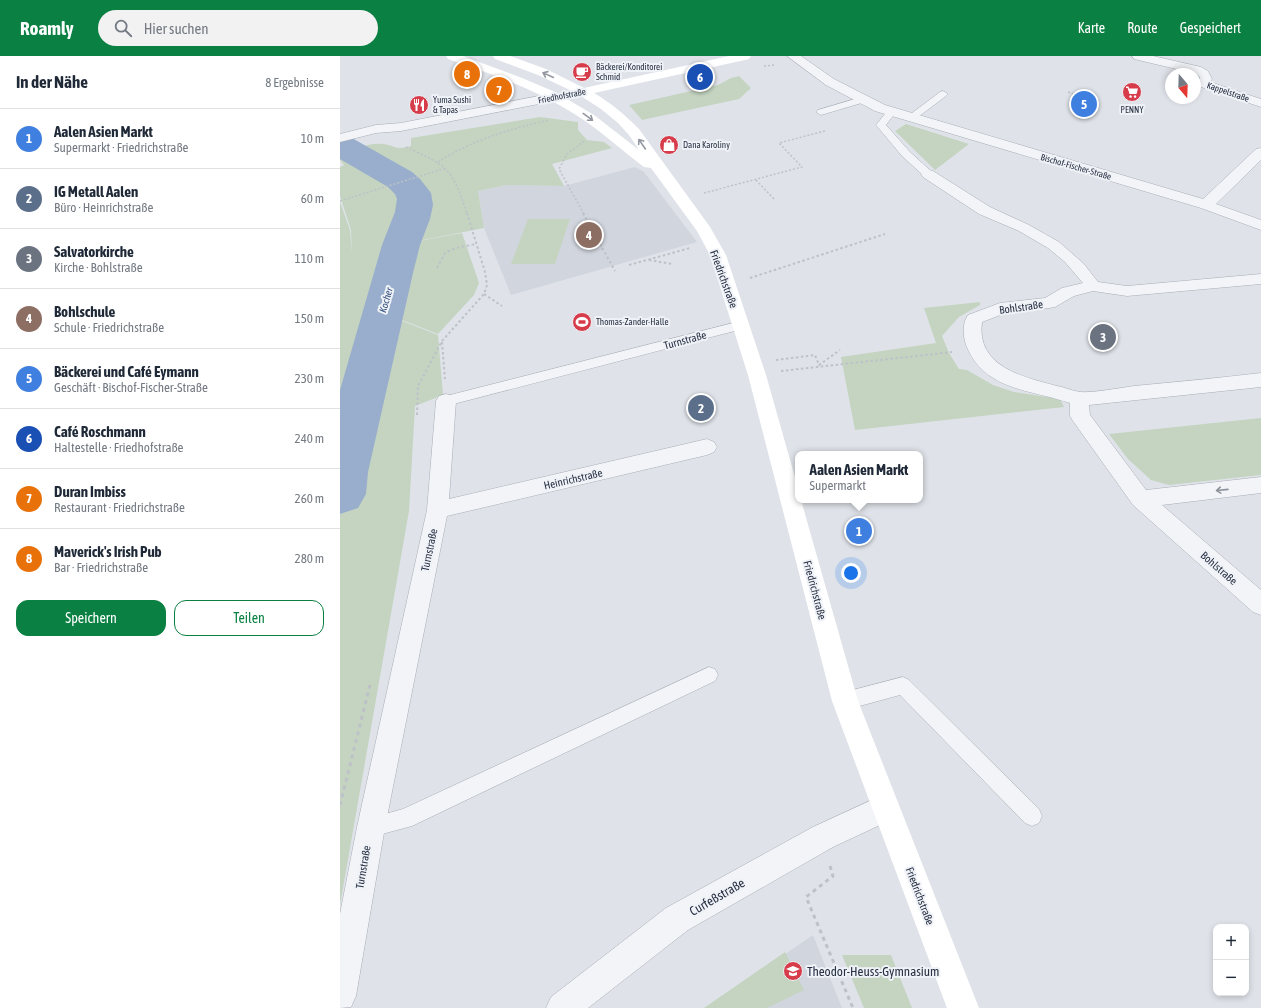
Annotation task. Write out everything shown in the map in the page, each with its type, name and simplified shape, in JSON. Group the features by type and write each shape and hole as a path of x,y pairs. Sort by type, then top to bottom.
{"main road":[{"name":"Friedrichstraße","path":"452,56 513,79 554,97 581,112 664,176"},
{"name":"Friedrichstraße","path":"499,56 531,68 583,92 606,106 623,120 634,132 704,230 718,255 757,375 845,701 963,1008"},
{"name":"Friedhofstraße","path":"554,97 746,56"},
{"path":"513,79 530,73 531,68"}],"street":[{"name":"Bischof-Fischer-Straße","path":"793,56 830,82 862,100 891,112 1206,205 1261,225"},
{"name":"Kappelstraße","path":"1138,56 1197,70 1204,74 1206,79 1202,83 1261,103"},
{"path":"499,107 514,97 518,89 513,79"},
{"name":"Friedhofstraße","path":"345,137 373,135 401,127 554,97"},
{"path":"1206,205 1261,152"},
{"path":"928,174 978,207 996,217 1023,228 1060,248 1083,270 1093,286"},
{"name":"Bohlstraße","path":"1261,279 1127,291 1093,286 1068,292 1049,303 1000,309 974,319 972,333 977,349 991,368 1005,377 1064,393 1079,399 1261,380"},
{"name":"Bohlstraße","path":"1079,399 1080,416 1141,499 1261,605"},
{"name":"Turnstraße","path":"340,996 371,827 438,510 446,401"},
{"name":"Heinrichstraße","path":"438,510 707,447"},
{"path":"1141,499 1261,485"},
{"name":"Curfeßstraße","path":"562,1008 677,919 823,837 885,808"}],"lane":[{"path":"911,118 943,94"},
{"path":"821,112 862,100"},
{"path":"891,112 881,125 906,154 928,174"},
{"name":"Turnstraße","path":"446,401 741,325"},
{"path":"371,827 405,819 709,675"},
{"path":"845,701 903,686 1032,816"}],"path":[{"path":"1068,92 1081,96"},
{"path":"681,199 802,167 779,143 829,130"},
{"path":"589,138 567,154 559,169 615,271"},
{"path":"417,417 418,386 442,341 484,294 487,285 458,186 446,168 438,162"},
{"path":"340,201 446,168"},
{"path":"756,180 774,199"},
{"path":"727,286 885,234"},
{"path":"628,265 710,242"},
{"path":"437,268 446,253 456,248 476,244"},
{"path":"646,260 672,264"},
{"path":"484,294 502,306"},
{"path":"442,341 446,401"},
{"path":"819,365 840,350"},
{"path":"780,371 819,365 848,364 950,352"},
{"path":"772,361 815,355 819,365"},
{"path":"340,805 370,684"},
{"path":"823,837 833,876 806,897 853,1008"}],"shaded area":[{"path":"635,167 644,172 697,242 511,295 484,228 478,191 506,185 564,186"},
{"name":"Theodor-Heuss-Gymnasium","path":"813,935 842,1008 706,1008"}],"green space":[{"path":"739,76 751,88 739,99 642,120 629,105 718,85 731,78"},
{"path":"540,117 578,122 578,130 587,140 604,142 612,148 552,164 564,186 506,185 478,191 484,228 408,243 387,315 438,335 443,395 415,406 409,511 340,905 340,202 350,230 352,253 351,230 340,196 340,167 344,165 340,160 340,155 355,148 367,145 384,144 399,148 406,147 411,146 411,138"},
{"path":"906,124 969,144 935,170 895,131"},
{"path":"528,219 570,219 555,264 511,264"},
{"path":"462,233 479,283 474,295 438,334 389,315 409,243"},
{"path":"980,302 980,305 959,317 942,336 949,353 959,369 967,370 993,385 1014,392 1060,399 1064,407 855,430 841,357 936,343 924,308"},
{"path":"1261,418 1261,475 1169,485 1151,480 1128,459 1109,434"},
{"path":"785,952 804,990 767,1008 704,1008"},
{"path":"842,955 891,955 912,1008 864,1008"}],"waterway":[{"name":"Kocher","path":"340,145 391,173 408,186 415,199 414,212 401,245 378,330 343,472 340,494"}],"place":[{"name":"Bäckerei/Konditorei Schmid","path":"582,72"},
{"name":"Maverick's Irish Pub","path":"467,74"},
{"name":"Café Roschmann","path":"700,77"},
{"name":"Duran Imbiss","path":"499,90"},
{"name":"PENNY","path":"1132,92"},
{"name":"Bäckerei und Café Eymann","path":"1084,104"},
{"name":"Yuma Sushi & Tapas","path":"419,105"},
{"name":"Dana Karoliny","path":"669,145"},
{"name":"Bohlschule","path":"589,235"},
{"name":"Thomas-Zander-Halle","path":"582,322"},
{"name":"Salvatorkirche","path":"1103,337"},
{"name":"IG Metall Aalen","path":"701,408"},
{"name":"Aalen Asien Markt","path":"859,531"},
{"name":"Theodor-Heuss-Gymnasium","path":"793,971"}]}
